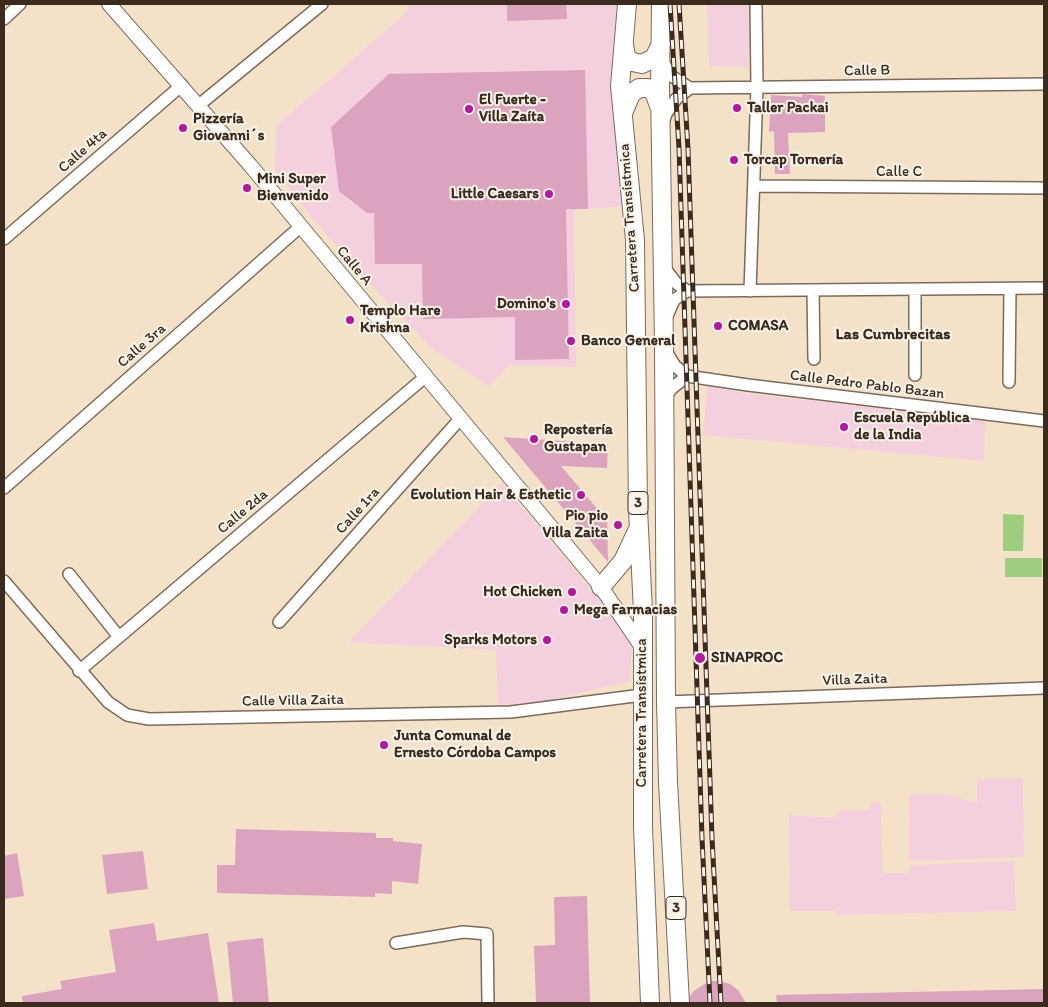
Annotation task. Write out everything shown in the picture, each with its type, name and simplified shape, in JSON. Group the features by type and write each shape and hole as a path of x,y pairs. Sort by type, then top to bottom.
{"main road":[{"name":"Carretera Transístmica","path":"627,4 620,86 634,240 638,528 642,573 643,826 650,1003"},
{"name":"Carretera Transístmica","path":"661,4 660,108 664,324 666,702 668,782 680,1003"},
{"path":"624,43 626,57 632,62 642,64 654,58 661,49"},
{"path":"622,113 631,94 639,88 648,88 654,92 660,108"},
{"path":"601,587 623,561 638,528"}],"street":[{"path":"4,18 20,4"},
{"name":"Calle A","path":"109,4 182,85 601,587 642,647"},
{"path":"198,105 322,4"},
{"path":"750,291 757,87 756,4"},
{"path":"661,49 670,75 690,88 671,106 661,130"},
{"name":"Calle B","path":"690,88 1044,84"},
{"name":"Calle 4ta","path":"4,239 182,85"},
{"name":"Calle C","path":"754,186 1044,188"},
{"name":"Calle 3ra","path":"4,488 300,227"},
{"path":"663,265 676,283 687,291"},
{"path":"664,324 674,300 687,291 1044,288"},
{"path":"914,289 915,375"},
{"path":"1009,382 1010,289"},
{"path":"813,290 814,359"},
{"path":"664,345 670,360 687,376 672,389 664,400"},
{"name":"Calle Pedro Pablo Bazan","path":"687,376 1044,421"},
{"name":"Calle 2da","path":"80,671 425,377"},
{"name":"Calle 1ra","path":"279,622 460,418"},
{"path":"69,574 119,637"},
{"name":"Calle Villa Zaita","path":"4,581 108,702 127,715 149,720 511,712 642,695"},
{"name":"Villa Zaita","path":"666,702 1044,688"},
{"path":"396,943 463,932 487,934 488,1003"}],"shaded area":[{"path":"405,4 625,4 625,206 574,210 576,367 510,365 488,386 434,350 366,280 313,219 275,169 276,126 400,18 408,8"},
{"path":"707,4 749,4 748,67 709,66"},
{"name":"Escuela República de la India","path":"707,386 750,394 985,420 984,461 703,435"},
{"path":"502,483 632,639 630,681 536,703 498,706 496,650 349,642"},
{"path":"1023,778 1024,857 909,861 910,794 952,795 977,804 977,779"},
{"path":"870,802 881,803 882,873 909,873 910,865 1014,861 1016,911 836,915 836,911 790,911 789,815 837,818 837,811 870,810"}],"green space":[{"path":"1003,514 1024,515 1023,551 1003,551"},
{"path":"1005,558 1042,558 1042,577 1005,577"}],"building":[{"path":"507,4 566,4 567,19 507,21"},
{"path":"585,70 588,209 566,209 569,359 515,360 515,317 423,319 422,264 375,264 374,213 367,213 339,191 331,127 389,74"},
{"path":"802,94 825,96 825,132 788,133 790,174 775,174 774,131 769,132 771,95 802,97"},
{"path":"503,437 608,444 607,468 561,466 600,512 607,512 608,562"},
{"path":"236,829 376,833 376,838 393,838 393,841 422,844 418,884 392,881 392,894 375,893 375,897 217,893 217,865 235,865"},
{"path":"143,851 148,889 107,894 102,855"},
{"path":"17,853 24,896 4,899 4,856"},
{"path":"587,896 590,1003 536,1003 534,946 555,945 554,897"},
{"path":"154,923 157,941 208,933 219,1003 23,1003 22,996 62,989 60,981 116,972 109,930"},
{"path":"263,938 269,1003 233,1003 227,942"},
{"path":"709,981 720,981 730,984 738,990 746,1003 690,1003 690,996 694,991"},
{"path":"1044,989 1044,1003 777,1003 776,995"}],"railway":[{"path":"670,4 679,148 702,838 710,1003"},
{"path":"679,4 688,149 712,838 721,1003"}],"place":[{"name":"Taller Packai","path":"737,108"},
{"name":"El Fuerte - Villa Zaíta","path":"469,109"},
{"name":"Pizzería Giovanni´s","path":"183,128"},
{"name":"Torcap Tornería","path":"734,160"},
{"name":"Mini Super Bienvenido","path":"247,188"},
{"name":"Little Caesars","path":"549,194"},
{"name":"Domino's","path":"566,304"},
{"name":"Templo Hare Krishna","path":"350,320"},
{"name":"COMASA","path":"718,326"},
{"name":"Banco General","path":"571,341"},
{"name":"Escuela República de la India","path":"844,427"},
{"name":"Repostería Gustapan","path":"534,439"},
{"name":"Evolution Hair & Esthetic","path":"581,495"},
{"name":"Pio pio Villa Zaita","path":"618,525"},
{"name":"Hot Chicken","path":"572,592"},
{"name":"Mega Farmacias","path":"564,610"},
{"name":"Sparks Motors","path":"547,640"},
{"name":"SINAPROC","path":"700,658"},
{"name":"Junta Comunal de Ernesto Córdoba Campos","path":"384,745"}],"district":[{"name":"Las Cumbrecitas","path":"893,335"}]}
